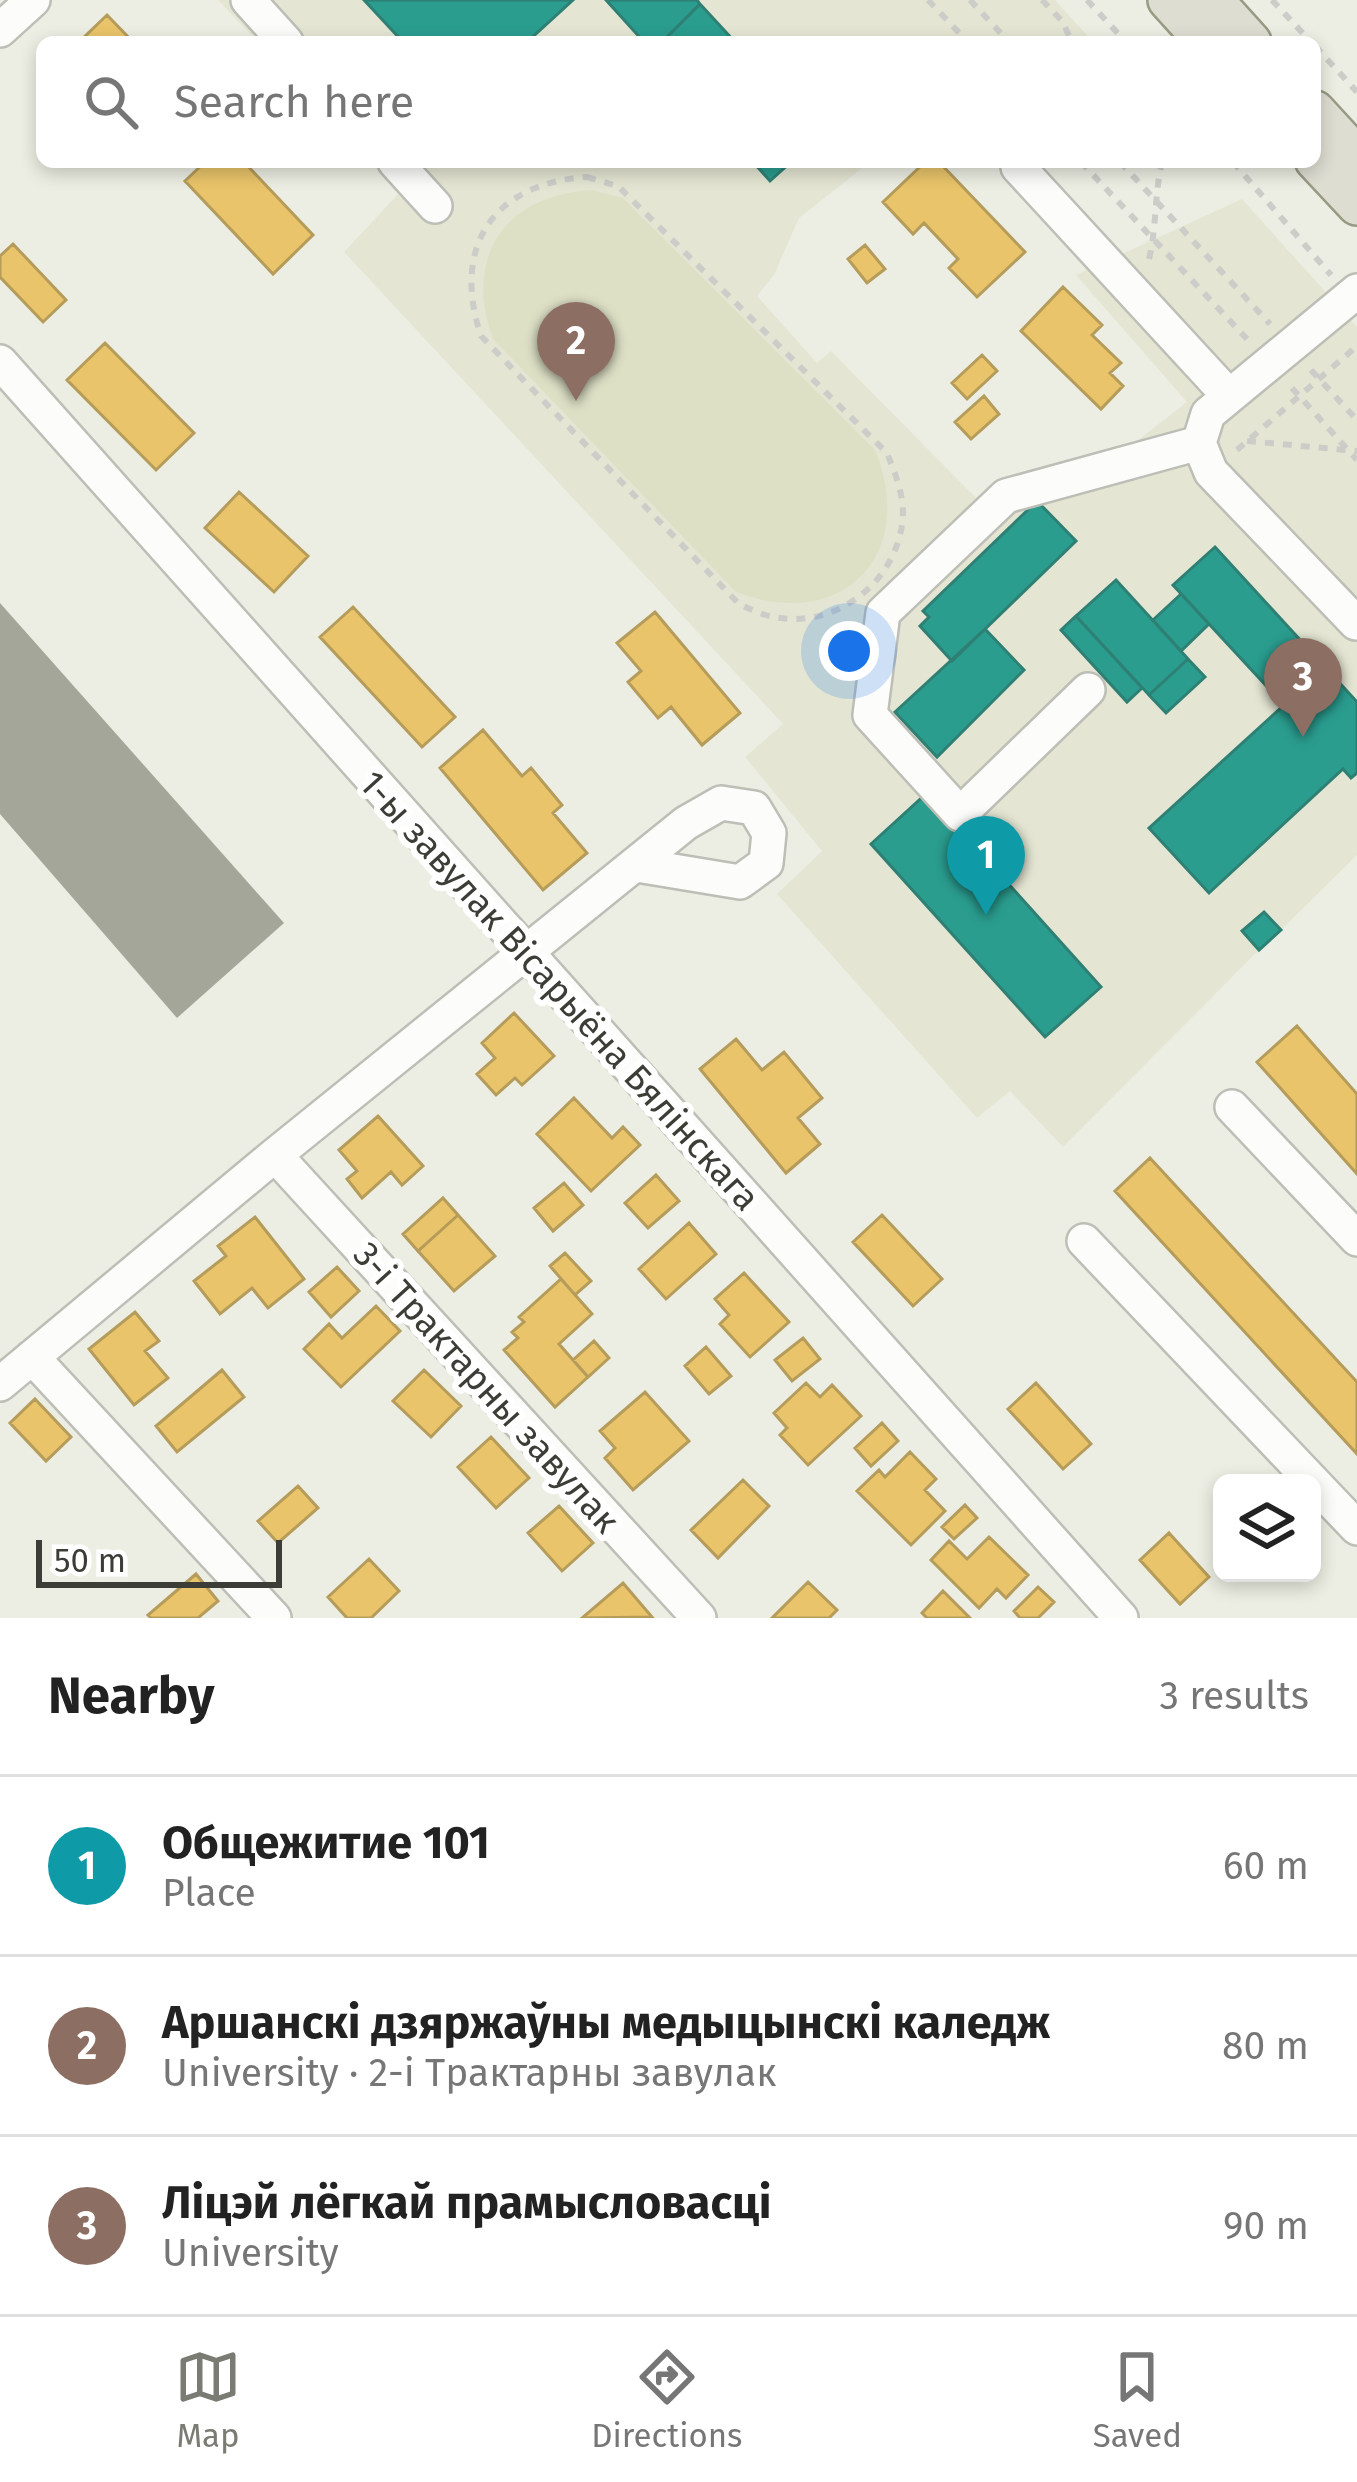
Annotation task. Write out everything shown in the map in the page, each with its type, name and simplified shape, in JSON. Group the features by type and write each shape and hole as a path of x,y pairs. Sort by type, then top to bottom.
{"main road":[{"path":"1168,0 1201,36"},
{"path":"1213,0 1246,36"},
{"path":"1321,124 1345,176"}],"street":[{"path":"0,30 33,0"},
{"path":"248,0 281,36"},
{"path":"400,168 435,206"},
{"path":"1020,168 1229,396"},
{"path":"1354,294 1208,414 1205,458 1356,623"},
{"name":"1-ы завулак Вісарыёна Бялінскага","path":"0,362 1121,1618"},
{"path":"1088,690 960,814 870,715 883,613 1006,496 1205,458"},
{"path":"0,1384 275,1155 637,865"},
{"path":"1232,1107 1357,1239"},
{"name":"3-і Трактарны завулак","path":"275,1155 699,1618"},
{"path":"1084,1241 1357,1528"},
{"path":"32,1357 274,1618"}],"path":[{"path":"928,0 962,36"},
{"path":"970,0 1003,36"},
{"path":"1042,0 1069,36"},
{"path":"1087,0 1120,36"},
{"path":"1272,0 1306,36"},
{"path":"1321,53 1357,92"},
{"path":"1087,168 1154,239 1279,353 1319,379 1357,420"},
{"path":"1126,168 1279,353 1300,396 1357,455"},
{"path":"1138,298 1154,239 1153,197 1160,168"},
{"path":"1238,168 1354,294"},
{"path":"586,177 619,186 887,453 901,486 902,523 892,557 872,587 843,608 808,619 772,617 739,604 481,336 470,304 470,272 478,240 497,212 523,191 554,179 586,177"},
{"path":"1205,458 1247,441 1357,346"},
{"path":"1247,441 1347,448"}],"shaded area":[{"path":"218,0 1055,0 1088,36 252,36"},
{"path":"376,168 862,168 799,218 774,275 757,296 817,363 831,351 978,500 1111,461 1187,402 1076,275 1242,199 1357,327 1357,855 1281,930 1264,912 1243,931 1259,950 1063,1147 1010,1091 977,1118 777,894 822,851 745,757 783,724 344,252 399,193"},
{"path":"592,190 623,198 875,450 886,488 886,522 878,552 861,576 838,593 808,602 774,602 736,592 493,339 484,281 488,257 499,235 536,204"}],"building: Homes":[{"path":"107,15 127,36 85,36"},
{"path":"199,168 250,168 313,235 273,274 185,181"},
{"path":"919,168 945,168 1025,252 977,297 949,268 958,259 924,223 913,234 883,202"},
{"path":"13,244 66,300 43,322 0,277 0,256"},
{"path":"865,245 885,269 867,283 848,259"},
{"path":"1063,287 1102,325 1092,335 1121,363 1110,373 1123,386 1101,409 1021,331"},
{"path":"105,343 194,433 156,470 67,380"},
{"path":"982,355 997,371 967,399 952,383"},
{"path":"984,396 999,414 971,439 955,422"},
{"path":"239,492 308,556 274,592 205,528"},
{"path":"353,607 455,717 422,747 320,637"},
{"path":"655,612 740,713 702,745 671,707 658,718 628,682 641,671 617,643"},
{"path":"483,730 522,776 531,768 562,805 553,813 587,853 543,890 440,768"},
{"path":"514,1013 554,1056 522,1085 515,1078 496,1095 477,1074 495,1058 482,1043"},
{"path":"1297,1026 1357,1094 1357,1174 1257,1062"},
{"path":"736,1039 762,1070 784,1052 822,1098 798,1118 820,1144 786,1173 700,1069"},
{"path":"574,1098 612,1138 623,1127 640,1145 591,1191 537,1134"},
{"path":"378,1116 423,1166 402,1185 391,1172 362,1198 347,1179 357,1171 339,1150"},
{"path":"1150,1158 1357,1382 1357,1454 1115,1191"},
{"path":"656,1175 679,1201 648,1228 625,1203"},
{"path":"564,1183 583,1205 553,1231 534,1208"},
{"path":"443,1198 458,1215 418,1251 403,1234"},
{"path":"458,1215 495,1256 454,1291 418,1251"},
{"path":"882,1215 942,1279 913,1306 853,1242"},
{"path":"255,1217 304,1279 268,1308 252,1288 220,1314 194,1281 226,1256 218,1246"},
{"path":"689,1223 716,1254 666,1299 639,1269"},
{"path":"565,1253 591,1281 575,1295 550,1266"},
{"path":"337,1267 359,1291 331,1317 309,1292"},
{"path":"744,1273 789,1322 750,1357 720,1324 729,1315 715,1299"},
{"path":"561,1279 592,1314 559,1344 588,1377 555,1407 504,1350 518,1338 512,1332 524,1322 519,1317"},
{"path":"376,1306 400,1331 341,1387 304,1349 329,1324 342,1338"},
{"path":"135,1312 159,1341 145,1351 168,1378 134,1405 89,1349"},
{"path":"803,1338 820,1359 792,1381 775,1360"},
{"path":"594,1341 609,1358 588,1377 573,1360"},
{"path":"706,1347 731,1376 709,1394 685,1366"},
{"path":"222,1370 244,1397 177,1452 156,1426"},
{"path":"424,1370 461,1406 431,1437 393,1401"},
{"path":"806,1383 820,1397 832,1385 861,1416 808,1465 780,1435 787,1428 774,1413"},
{"path":"1036,1383 1091,1444 1063,1469 1008,1409"},
{"path":"645,1392 689,1441 633,1490 605,1458 615,1448 600,1431"},
{"path":"35,1399 71,1437 46,1461 10,1423"},
{"path":"882,1423 898,1441 871,1466 855,1448"},
{"path":"491,1437 529,1478 496,1508 458,1467"},
{"path":"910,1452 936,1479 925,1490 945,1511 911,1545 857,1491 879,1470 885,1477"},
{"path":"743,1480 769,1506 718,1558 691,1530"},
{"path":"298,1486 318,1508 278,1543 258,1521"},
{"path":"965,1505 977,1518 954,1539 942,1527"},
{"path":"559,1506 593,1543 562,1571 528,1533"},
{"path":"1169,1533 1209,1577 1180,1604 1140,1560"},
{"path":"989,1537 1028,1575 1006,1598 997,1589 979,1608 931,1560 949,1541 967,1559"},
{"path":"369,1559 399,1591 371,1618 347,1618 328,1597"},
{"path":"196,1574 218,1601 198,1618 148,1615"},
{"path":"808,1582 837,1610 829,1618 772,1618"},
{"path":"623,1583 652,1617 582,1618"},
{"path":"1038,1587 1054,1602 1038,1618 1020,1618 1014,1611"},
{"path":"943,1591 970,1618 927,1618 922,1613"}],"building: Schools":[{"path":"364,0 573,0 534,36 397,36"},
{"path":"606,0 697,0 700,4 668,36 639,36"},
{"path":"700,4 729,36 668,36"},
{"path":"758,168 784,168 770,181"},
{"path":"1037,501 1076,541 952,661 920,626 929,617 923,611"},
{"path":"1215,547 1357,702 1357,773 1351,778 1343,769 1209,893 1149,828 1284,705 1173,585"},
{"path":"1116,580 1188,659 1149,695 1076,616"},
{"path":"1181,594 1209,624 1181,651 1153,620"},
{"path":"1076,616 1142,688 1127,702 1061,630"},
{"path":"985,629 1024,670 937,757 895,712"},
{"path":"1188,659 1205,677 1166,713 1149,695"},
{"path":"927,793 1101,987 1045,1037 871,844"},
{"path":"1264,912 1281,930 1259,950 1242,931"}],"building: Other":[{"path":"0,603 284,923 177,1018 0,814"}],"place":[{"name":"Аршанскі дзяржаўны медыцынскі каледж","path":"576,401"},
{"name":"Ліцэй лёгкай прамысловасці","path":"1303,737"},
{"name":"Общежитие 101","path":"986,915"}]}
